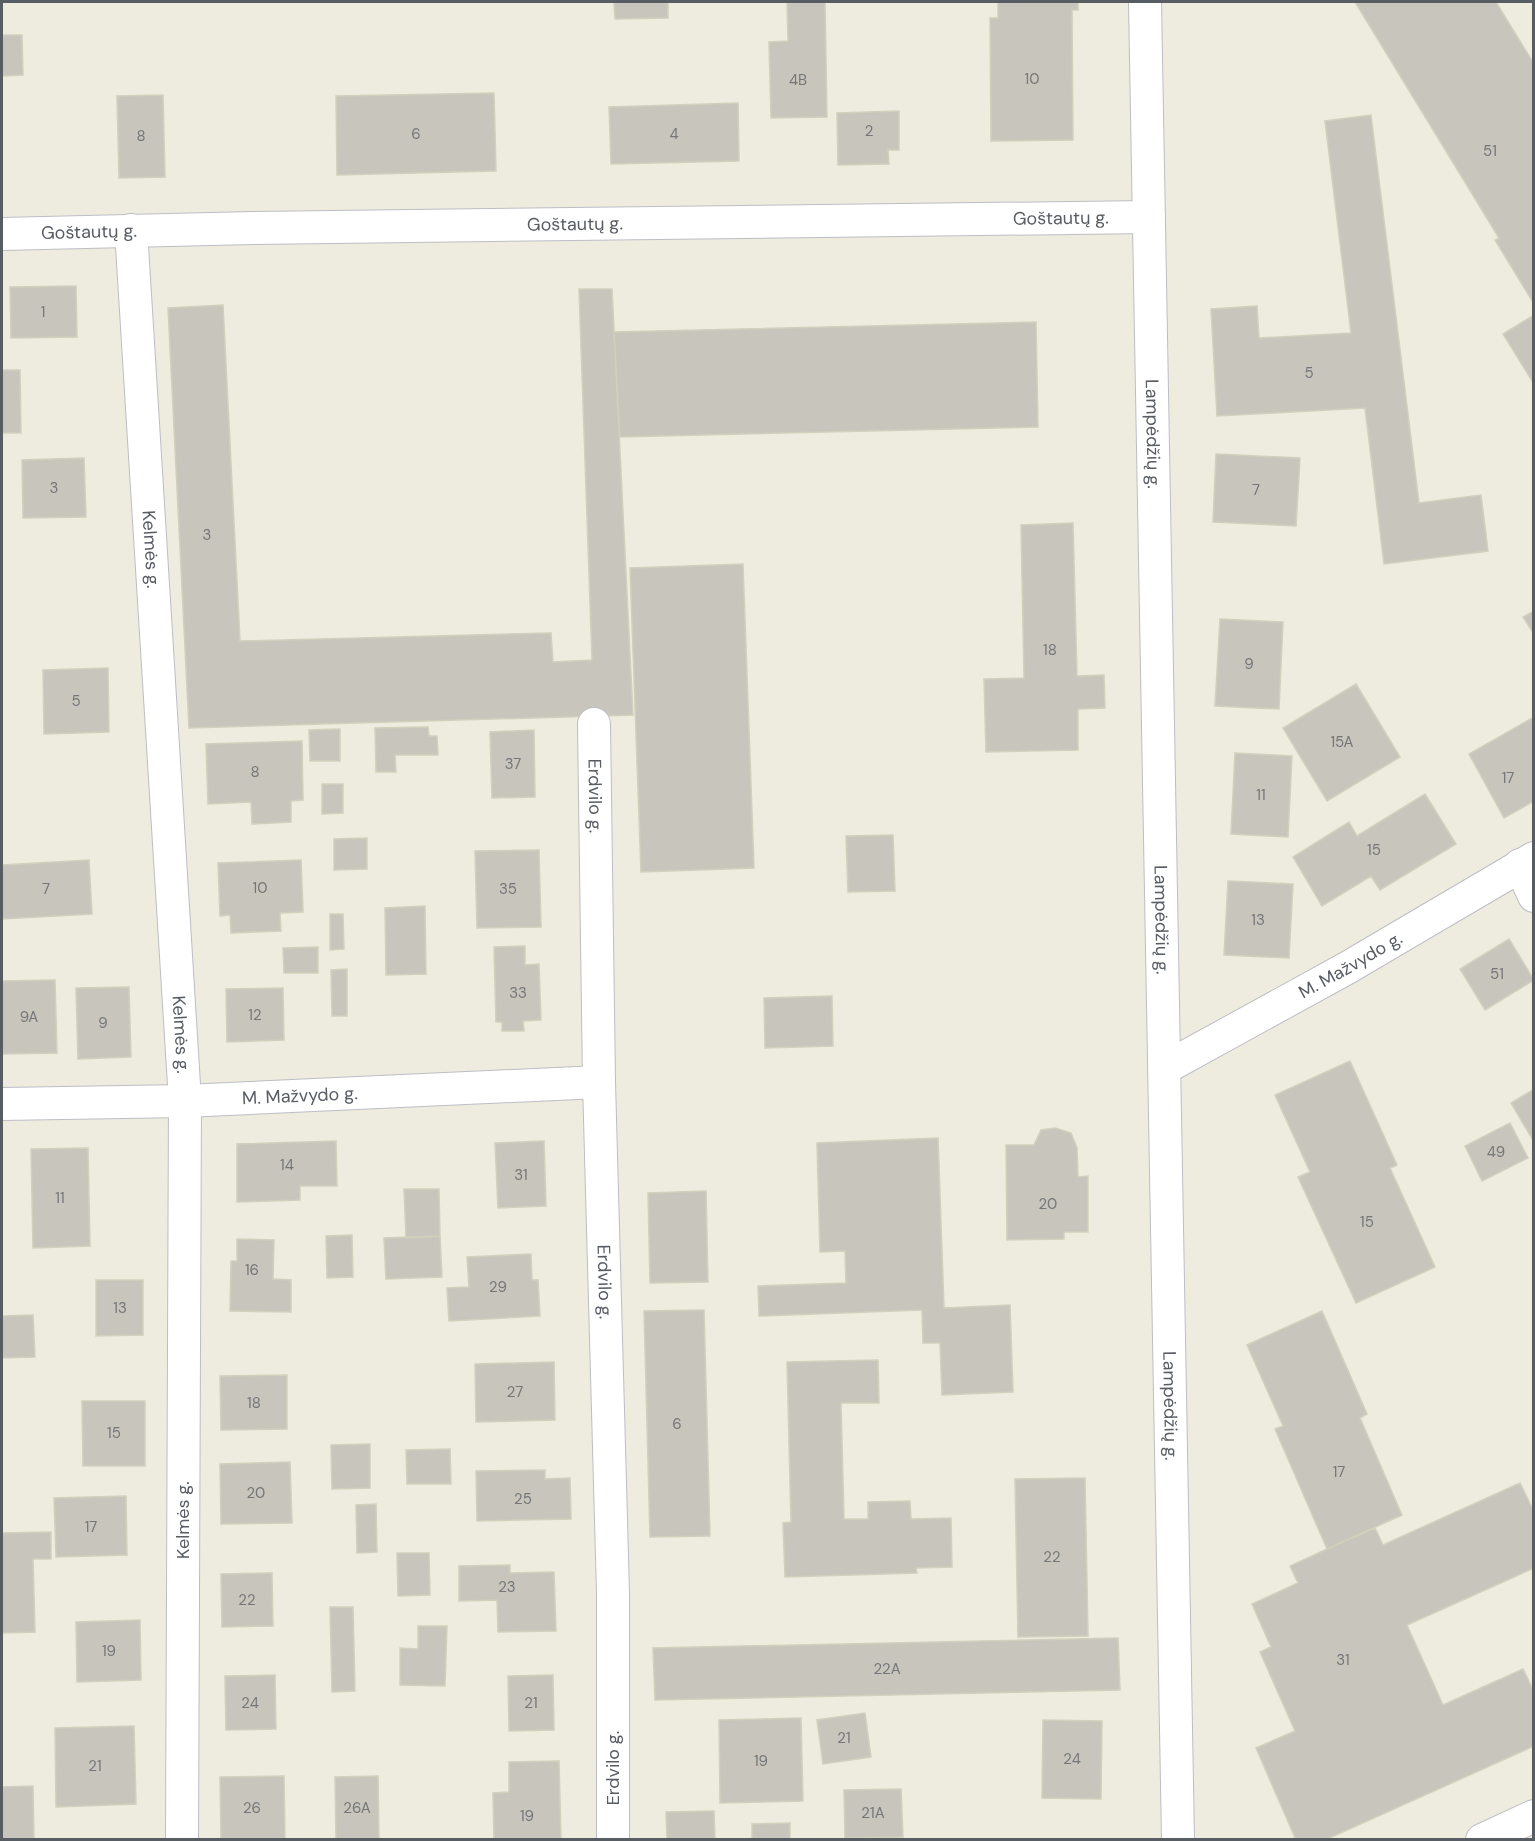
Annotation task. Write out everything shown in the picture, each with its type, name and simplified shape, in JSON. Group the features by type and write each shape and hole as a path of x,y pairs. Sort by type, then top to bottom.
{"street":[{"name":"Lampėdžių g.","path":"1145,2 1178,1839"},
{"name":"Goštautų g.","path":"2,234 131,230 1149,218"},
{"name":"Kelmės g.","path":"131,230 185,1101 182,1839"},
{"name":"Erdvilo g.","path":"594,724 599,1082 613,1593 613,1839"},
{"name":"M. Mažvydo g.","path":"1165,1068 1347,968 1527,862"},
{"path":"1527,862 1533,896"},
{"name":"M. Mažvydo g.","path":"2,1104 185,1101 599,1082"},
{"path":"1482,1839 1533,1816"}],"building":[{"path":"614,2 668,2 668,18 615,19"},
{"path":"787,2 825,2 827,117 771,118 769,42 788,41"},
{"path":"998,2 1078,2 1078,10 1072,10 1073,140 991,141 990,18 998,18"},
{"path":"1355,2 1496,2 1534,64 1534,304 1495,240 1499,238"},
{"path":"2,35 22,35 23,75 2,76"},
{"path":"494,93 496,171 337,175 336,96"},
{"path":"163,95 165,177 119,178 117,96"},
{"path":"738,103 739,161 611,164 609,107"},
{"path":"899,111 899,150 888,150 889,164 838,165 837,113"},
{"path":"1371,115 1419,503 1481,495 1488,551 1384,564 1365,408 1217,416 1211,309 1257,306 1259,338 1351,333 1325,121"},
{"path":"76,286 77,337 11,338 10,287"},
{"path":"579,289 612,289 633,715 189,728 168,308 223,305 240,641 551,633 553,662 592,660"},
{"path":"1534,315 1534,384 1503,334"},
{"path":"1036,322 1038,427 620,437 614,332"},
{"path":"2,370 20,370 21,433 2,433"},
{"path":"1216,454 1300,458 1296,526 1213,522"},
{"path":"84,458 86,517 23,518 22,460"},
{"path":"1073,523 1077,676 1104,675 1105,708 1078,709 1078,750 986,752 984,679 1024,678 1021,525"},
{"path":"743,564 754,868 641,872 630,568"},
{"path":"1534,611 1534,634 1523,617"},
{"path":"1220,619 1283,622 1279,709 1215,706"},
{"path":"108,668 109,732 44,734 43,670"},
{"path":"1356,684 1400,757 1327,801 1283,728"},
{"path":"1534,717 1534,801 1504,818 1469,754"},
{"path":"428,727 429,736 437,736 438,755 395,755 396,772 376,772 375,728"},
{"path":"340,729 340,761 310,761 309,730"},
{"path":"534,730 535,797 492,798 490,732"},
{"path":"302,741 303,800 291,801 291,822 252,824 251,802 208,804 206,744"},
{"path":"1235,753 1292,756 1288,837 1231,834"},
{"path":"322,784 343,784 343,813 322,814"},
{"path":"1425,794 1456,844 1380,890 1371,876 1322,906 1293,857 1349,822 1357,836"},
{"path":"893,835 895,891 848,892 846,836"},
{"path":"367,838 367,869 334,870 334,839"},
{"path":"539,850 541,927 477,928 475,851"},
{"path":"89,860 92,914 2,919 2,865"},
{"path":"301,860 303,912 280,913 281,931 231,933 230,915 220,916 218,863"},
{"path":"1228,881 1293,884 1289,958 1224,955"},
{"path":"425,906 426,974 386,975 385,908"},
{"path":"330,914 343,914 344,949 330,950"},
{"path":"1509,939 1534,980 1485,1010 1460,969"},
{"path":"525,946 525,965 539,964 541,1020 523,1021 524,1031 502,1031 502,1022 496,1022 494,947"},
{"path":"318,947 318,973 284,973 283,948"},
{"path":"347,969 347,1016 332,1016 331,970"},
{"path":"55,980 57,1053 2,1054 2,981"},
{"path":"129,987 131,1057 78,1059 76,988"},
{"path":"283,988 284,1040 227,1042 226,989"},
{"path":"832,996 833,1046 765,1048 764,998"},
{"path":"1350,1061 1397,1165 1390,1168 1435,1267 1356,1303 1298,1177 1310,1172 1275,1095"},
{"path":"1534,1089 1534,1142 1511,1103"},
{"path":"1510,1123 1528,1158 1482,1181 1465,1146"},
{"path":"1055,1128 1071,1133 1077,1148 1078,1177 1088,1176 1088,1232 1064,1232 1064,1239 1007,1240 1006,1145 1034,1145 1041,1130"},
{"path":"938,1138 944,1308 1010,1305 1013,1392 942,1395 940,1343 923,1343 922,1310 759,1316 758,1286 846,1283 845,1251 820,1252 817,1143"},
{"path":"336,1141 337,1186 300,1186 300,1200 237,1202 237,1144"},
{"path":"544,1141 546,1206 498,1208 495,1143"},
{"path":"88,1148 90,1246 33,1248 31,1149"},
{"path":"404,1189 439,1189 440,1236 406,1238"},
{"path":"706,1191 708,1282 650,1283 648,1193"},
{"path":"352,1235 353,1277 327,1278 326,1236"},
{"path":"440,1236 442,1277 386,1279 384,1238"},
{"path":"237,1239 274,1240 273,1279 291,1280 291,1312 230,1311 231,1261 237,1261"},
{"path":"531,1254 532,1280 538,1280 540,1316 449,1321 447,1288 469,1287 467,1257"},
{"path":"96,1280 143,1280 143,1335 96,1336"},
{"path":"704,1310 710,1536 650,1537 644,1311"},
{"path":"1322,1311 1367,1414 1360,1418 1402,1515 1327,1549 1275,1429 1283,1426 1247,1345"},
{"path":"33,1315 35,1357 2,1358 2,1316"},
{"path":"878,1360 879,1403 841,1403 844,1519 868,1519 868,1502 910,1501 911,1519 951,1518 952,1567 916,1568 917,1573 785,1577 783,1523 791,1522 787,1362"},
{"path":"554,1362 555,1420 476,1422 475,1364"},
{"path":"287,1375 287,1429 221,1430 220,1376"},
{"path":"82,1401 145,1401 145,1466 83,1466"},
{"path":"370,1444 370,1488 332,1489 331,1445"},
{"path":"450,1449 451,1484 407,1484 406,1450"},
{"path":"290,1462 292,1523 221,1524 220,1464"},
{"path":"545,1470 545,1479 570,1478 571,1519 477,1521 476,1471"},
{"path":"1085,1478 1088,1636 1018,1637 1015,1479"},
{"path":"1520,1483 1534,1512 1534,1568 1407,1625 1443,1705 1523,1669 1534,1692 1534,1746 1325,1840 1296,1840 1256,1748 1295,1731 1260,1652 1271,1647 1252,1604 1298,1583 1290,1566 1327,1549 1375,1528 1383,1545"},
{"path":"126,1496 127,1555 56,1557 54,1498"},
{"path":"376,1504 377,1552 357,1553 356,1505"},
{"path":"51,1532 51,1559 33,1559 35,1632 2,1633 2,1533"},
{"path":"397,1553 429,1553 430,1595 398,1596"},
{"path":"510,1565 510,1573 554,1572 556,1631 498,1632 497,1600 459,1601 459,1566"},
{"path":"272,1573 273,1626 222,1627 221,1574"},
{"path":"330,1607 353,1607 355,1691 332,1692"},
{"path":"140,1620 141,1680 77,1682 76,1622"},
{"path":"418,1626 447,1626 445,1686 400,1685 400,1648 418,1649"},
{"path":"1118,1638 1120,1690 655,1700 653,1648"},
{"path":"275,1675 276,1729 226,1730 225,1676"},
{"path":"553,1675 554,1730 509,1731 508,1676"},
{"path":"865,1713 871,1757 823,1764 817,1720"},
{"path":"801,1718 803,1801 720,1803 719,1720"},
{"path":"1043,1720 1102,1721 1101,1799 1042,1798"},
{"path":"134,1726 136,1804 56,1807 55,1728"},
{"path":"559,1761 561,1840 494,1840 493,1793 509,1792 509,1762"},
{"path":"284,1776 285,1839 221,1840 220,1777"},
{"path":"378,1776 379,1840 336,1840 335,1777"},
{"path":"33,1786 34,1840 2,1840 2,1787"},
{"path":"901,1789 903,1837 845,1838 844,1790"},
{"path":"714,1811 715,1840 667,1840 666,1812"},
{"path":"790,1823 790,1840 752,1840 752,1824"}]}
